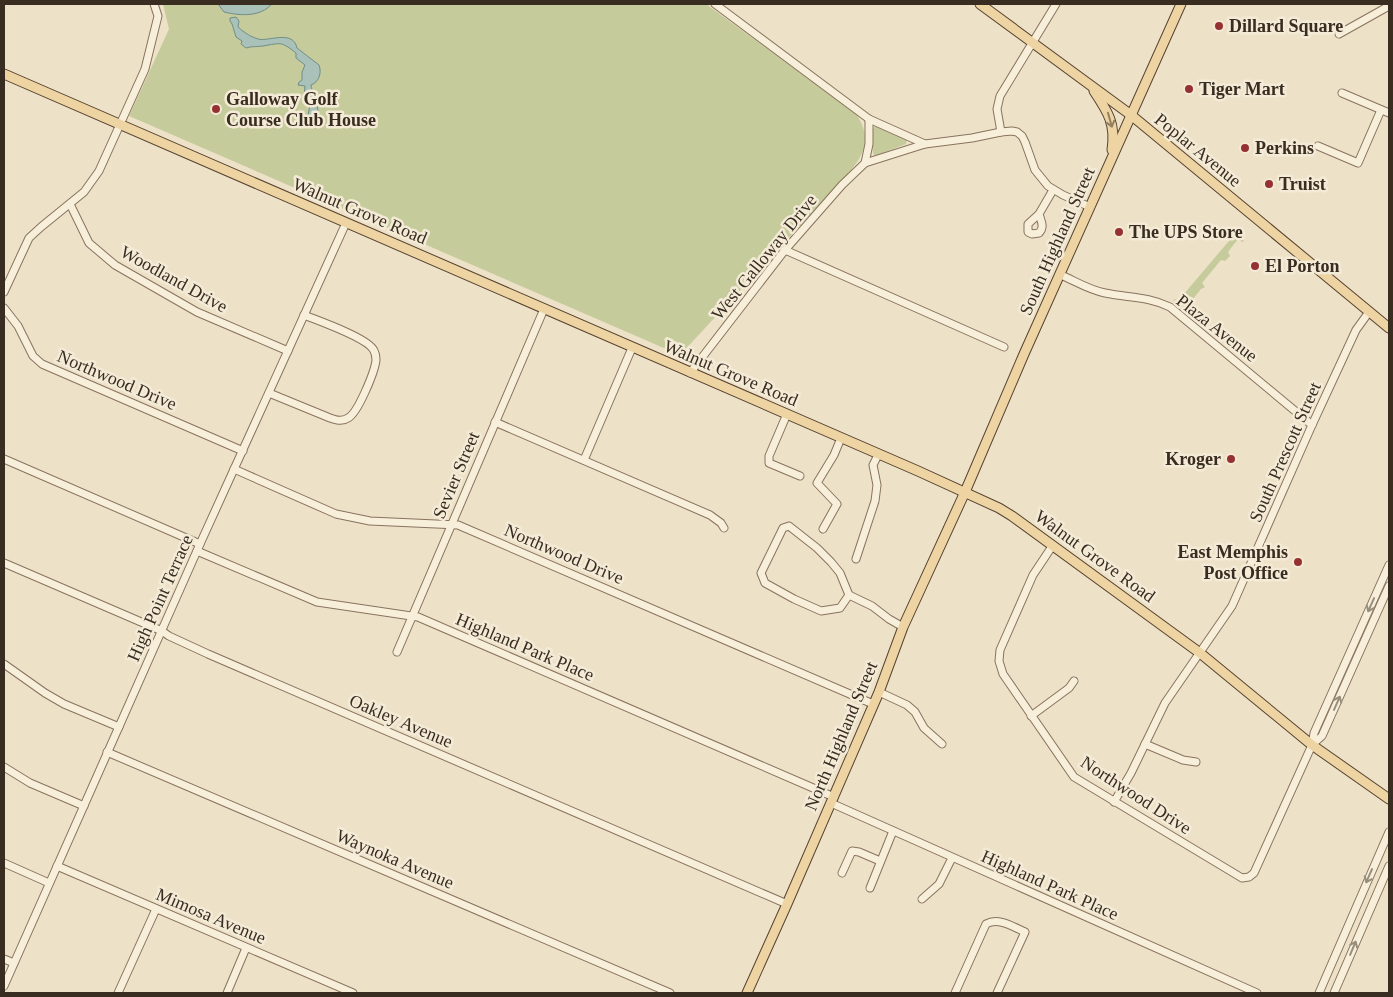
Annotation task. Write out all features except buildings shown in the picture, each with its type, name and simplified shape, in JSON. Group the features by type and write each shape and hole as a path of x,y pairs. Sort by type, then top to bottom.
{"main road":[{"name":"Poplar Avenue","path":"980,4 1131,116 1389,328"},
{"name":"South Highland Street","path":"965,492 1024,354 1181,4"},
{"name":"Walnut Grove Road","path":"4,74 787,414 1004,511 1200,653 1312,745 1389,799"},
{"path":"1088,83 1112,121 1113,138 1109,164"},
{"name":"North Highland Street","path":"750,992 873,704 903,627 965,492"}],"street":[{"path":"4,292 29,238 89,186 99,171 145,69 152,47 158,16 154,4"},
{"path":"715,4 869,119 925,144"},
{"path":"1056,4 1000,96 997,115 1001,132 1012,131 1022,136 1035,170 1048,186 1090,207"},
{"path":"1339,34 1389,6"},
{"path":"1342,93 1389,113"},
{"path":"1318,146 1358,163 1381,110"},
{"path":"865,163 869,144 869,119"},
{"name":"West Galloway Drive","path":"690,373 785,250 842,185 865,163 925,144 1001,132"},
{"path":"1039,214 1053,190"},
{"name":"Woodland Drive","path":"70,204 89,243 115,265 192,310 288,351"},
{"name":"High Point Terrace","path":"4,986 107,752 346,223"},
{"path":"785,250 1004,347"},
{"name":"Plaza Avenue","path":"1061,275 1103,293 1146,298 1170,307 1312,425"},
{"name":"Northwood Drive","path":"4,308 18,326 33,356 42,364 243,450"},
{"name":"Sevier Street","path":"397,652 544,309"},
{"name":"South Prescott Street","path":"1114,802 1131,773 1166,703 1232,606 1356,330 1369,312"},
{"path":"269,393 330,418 344,420 357,409 374,367 375,354 373,350 365,342 304,315"},
{"path":"584,460 632,348"},
{"path":"787,414 769,456 769,462 800,476"},
{"path":"495,422 710,515 724,528"},
{"path":"823,529 837,504 817,483 827,463 834,455 840,438"},
{"path":"856,559 875,501 877,485 873,466 878,455"},
{"name":"Highland Park Place","path":"4,459 317,602 412,616 832,800 952,858 1257,993"},
{"name":"Northwood Drive","path":"234,469 336,514 350,518 380,522 458,525 873,704"},
{"path":"848,595 840,608 822,611 765,584 760,573 783,528 789,526 817,548 831,562 840,573 848,595 872,606 903,627"},
{"name":"Northwood Drive","path":"1053,545 1033,576 1000,650 999,661 1003,674 1074,777 1242,878 1249,877 1254,873 1312,745"},
{"name":"Oakley Avenue","path":"4,563 162,631 168,636 208,654 787,904"},
{"path":"1312,745 1314,733 1389,565"},
{"path":"1312,745 1322,736 1389,586"},
{"path":"1353,646 1361,649"},
{"path":"4,664 64,704 119,727"},
{"path":"1031,716 1069,688 1074,681"},
{"path":"878,692 906,705 915,712 924,728 942,744"},
{"path":"1145,744 1182,760 1196,762"},
{"name":"Waynoka Avenue","path":"107,752 670,993"},
{"path":"4,767 30,783 84,806"},
{"path":"870,888 893,831"},
{"path":"1319,993 1389,832"},
{"path":"842,873 852,851 880,861"},
{"path":"922,899 939,884 952,858"},
{"path":"4,863 49,883"},
{"name":"Mimosa Avenue","path":"57,866 353,993"},
{"path":"1334,993 1389,866"},
{"path":"1358,902 1371,907"},
{"path":"118,993 156,908"},
{"path":"955,993 986,924 1000,921 1025,932 997,993"},
{"path":"227,993 246,948"},
{"path":"4,959 14,963"}],"green space":[{"path":"163,4 706,4 856,114 864,130 864,145 859,159 848,174 680,355 129,116 169,29"},
{"path":"875,126 907,139 906,144 875,156 873,153 872,130"},
{"path":"1232,231 1244,241 1242,242 1238,239 1228,252 1230,256 1225,261 1221,260 1202,283 1205,287 1201,289 1185,309 1182,310 1173,304 1173,301 1175,299 1178,301 1234,235"}],"water":[{"path":"218,4 272,4 262,11 243,15 224,12"},
{"path":"236,17 239,21 238,27 245,33 258,39 291,39 295,42 297,48 319,65 319,77 311,85 319,118 316,128 306,125 310,105 304,96 305,86 298,85 302,80 302,72 305,65 296,58 296,53 284,45 277,44 246,48 241,44 242,41 236,37 230,21 230,18"}],"place":[{"name":"Dillard Square","path":"1219,26"},
{"name":"Tiger Mart","path":"1189,89"},
{"name":"Galloway Golf Course Club House","path":"216,109"},
{"name":"Perkins","path":"1245,148"},
{"name":"Truist","path":"1269,184"},
{"name":"The UPS Store","path":"1119,232"},
{"name":"El Porton","path":"1255,266"},
{"name":"Kroger","path":"1231,459"},
{"name":"East Memphis Post Office","path":"1298,562"}]}
